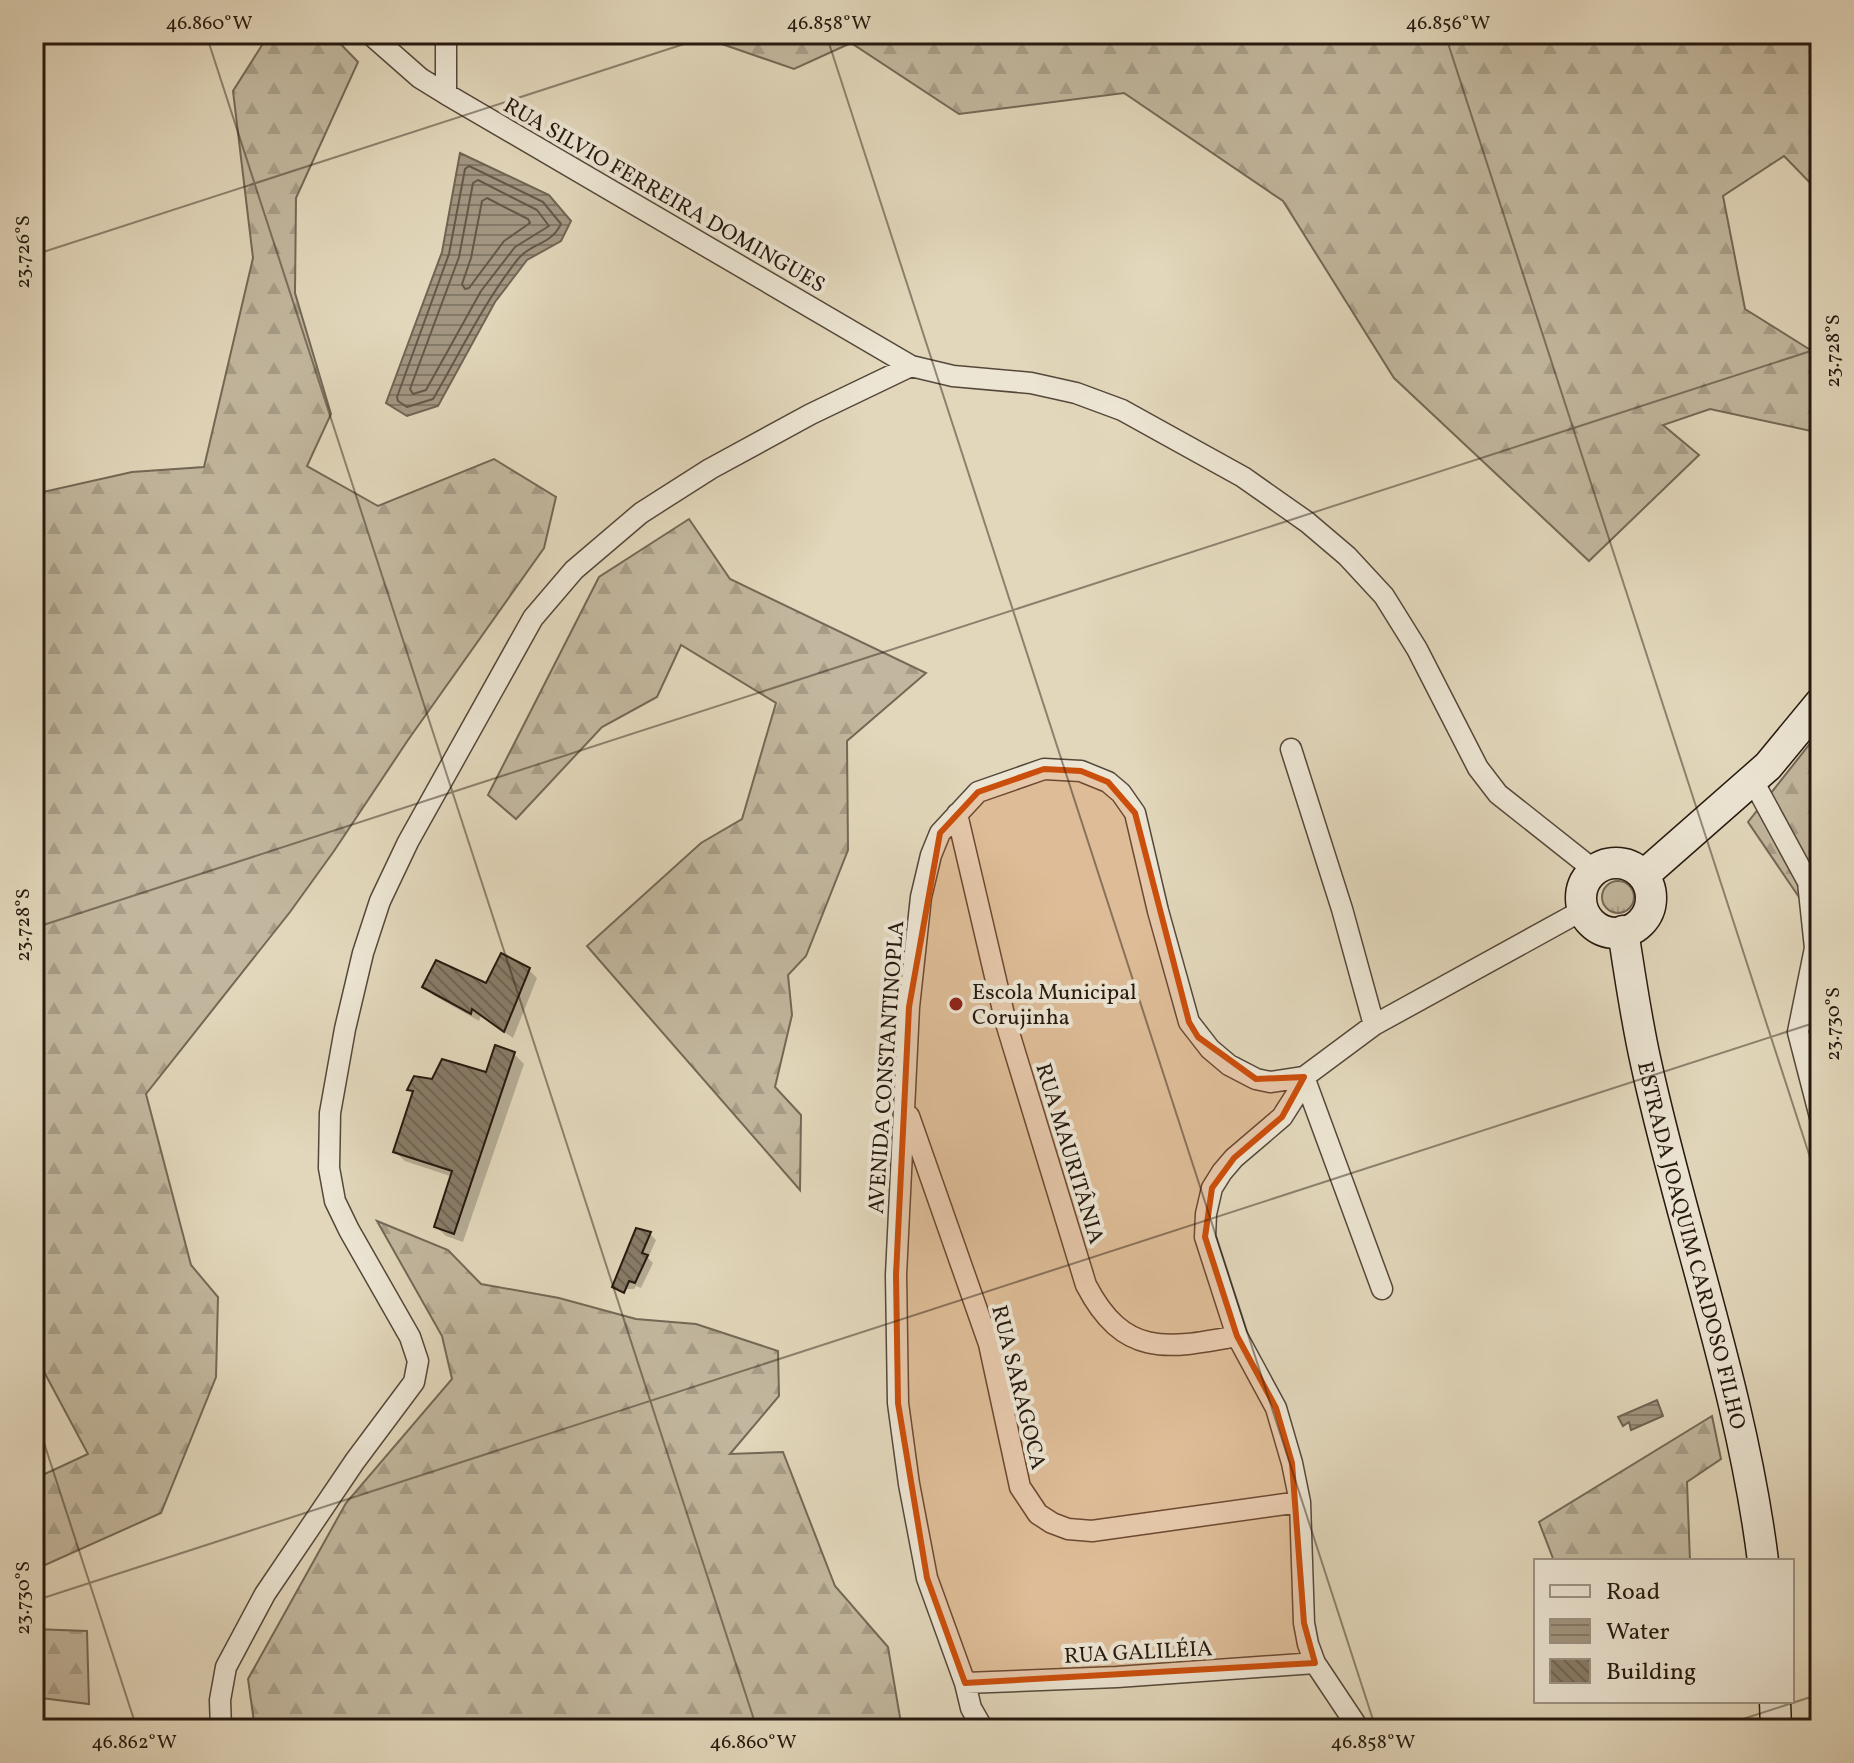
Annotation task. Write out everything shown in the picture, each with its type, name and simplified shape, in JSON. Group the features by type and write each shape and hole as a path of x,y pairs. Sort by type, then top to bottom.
{"street":[{"name":"RUA SILVIO FERREIRA DOMINGUES","path":"370,34 420,78 446,94 911,366 953,376 1031,383 1076,393 1122,410 1243,477 1307,522 1347,556 1384,596 1417,649 1478,768 1498,794 1594,870"},
{"path":"446,34 446,94"},
{"path":"221,1729 220,1700 226,1667 265,1594 355,1461 414,1382 418,1361 410,1337 335,1201 329,1168 330,1113 363,953 380,901 408,842 533,618 574,570 641,513 710,469 811,414 911,366"},
{"path":"1644,875 1768,766 1820,703"},
{"path":"1291,749 1342,909 1374,1025"},
{"name":"AVENIDA CONSTANTINOPLA","path":"983,1729 971,1708 927,1578 898,1403 896,1275 909,1007 921,897 940,833 978,792 1044,769 1081,771 1108,782 1121,793 1135,813 1189,1022 1198,1037 1229,1065 1256,1079 1270,1082 1304,1079"},
{"path":"1752,779 1808,882 1815,948 1798,1032 1820,1117"},
{"name":"RUA MAURITÂNIA","path":"957,814 1006,1023 1086,1285 1098,1309 1118,1328 1147,1342 1182,1346 1237,1336"},
{"path":"1617,862 1644,875 1652,895 1649,912 1637,927 1614,933 1604,931 1588,919 1583,910 1582,890 1594,870 1617,862"},
{"path":"1359,1729 1315,1663 1304,1623 1300,1502 1292,1463 1276,1408 1237,1336 1205,1237 1212,1188 1234,1158 1282,1117 1304,1079 1374,1025 1583,910"},
{"name":"ESTRADA JOAQUIM CARDOSO FILHO","path":"1623,931 1646,1063 1731,1389 1753,1492 1763,1559"},
{"path":"1304,1079 1382,1289"},
{"name":"RUA SARAGOCA","path":"905,1106 989,1344 1020,1487 1038,1514 1068,1529 1092,1531 1300,1502"},
{"name":"RUA GALILÉIA","path":"965,1683 1131,1676 1315,1663"},
{"path":"1775,1703 1776,1729"}],"highlighted area":[{"path":"1044,769 1081,771 1108,782 1135,813 1189,1022 1198,1037 1256,1079 1304,1077 1282,1117 1234,1158 1212,1188 1205,1237 1237,1336 1276,1408 1292,1463 1304,1623 1315,1663 965,1683 927,1578 898,1403 896,1275 909,1007 940,833 978,792"}],"green space":[{"path":"269,34 331,34 358,62 296,198 295,293 331,414 307,466 378,506 494,459 556,497 544,548 290,912 146,1094 191,1265 218,1297 216,1377 161,1513 34,1570 34,1479 88,1454 42,1368 34,1367 34,494 132,472 204,467 253,258 233,91"},
{"path":"693,34 1820,34 1820,193 1784,156 1723,196 1745,309 1820,356 1820,433 1710,409 1663,425 1699,455 1589,561 1394,378 1283,201 1124,93 959,114 851,43 794,69"},
{"path":"689,519 730,579 926,673 847,741 848,850 806,956 788,975 792,1015 775,1087 801,1115 800,1190 587,946 701,843 742,819 776,703 681,645 657,697 602,727 516,819 488,795 599,577"},
{"path":"1820,731 1820,928 1748,822"},
{"path":"1618,881 1629,886 1634,897 1629,908 1618,913 1607,908 1602,897 1607,886"},
{"path":"377,1221 448,1250 481,1284 559,1298 636,1319 696,1324 778,1351 779,1396 730,1454 783,1452 835,1586 888,1647 902,1729 255,1729 248,1679 346,1503 452,1379 442,1336"},
{"path":"1712,1416 1721,1459 1687,1482 1690,1559 1553,1559 1539,1522"},
{"path":"34,1629 87,1631 89,1704 34,1697"}],"water":[{"path":"460,153 549,195 571,221 561,241 527,260 495,302 438,406 407,416 386,403 442,252"},
{"path":"1657,1400 1663,1416 1631,1430 1629,1422 1623,1426 1618,1417"}],"building":[{"path":"501,953 530,968 504,1032 472,1009 471,1014 422,987 436,960 486,983"},
{"path":"495,1045 515,1052 454,1234 434,1227 452,1171 393,1152 413,1091 407,1090 414,1076 432,1079 442,1059 486,1072"},
{"path":"636,1228 651,1232 642,1253 648,1255 635,1283 629,1281 624,1293 612,1287"}],"place":[{"name":"Escola Municipal Corujinha","path":"956,1004"}]}
